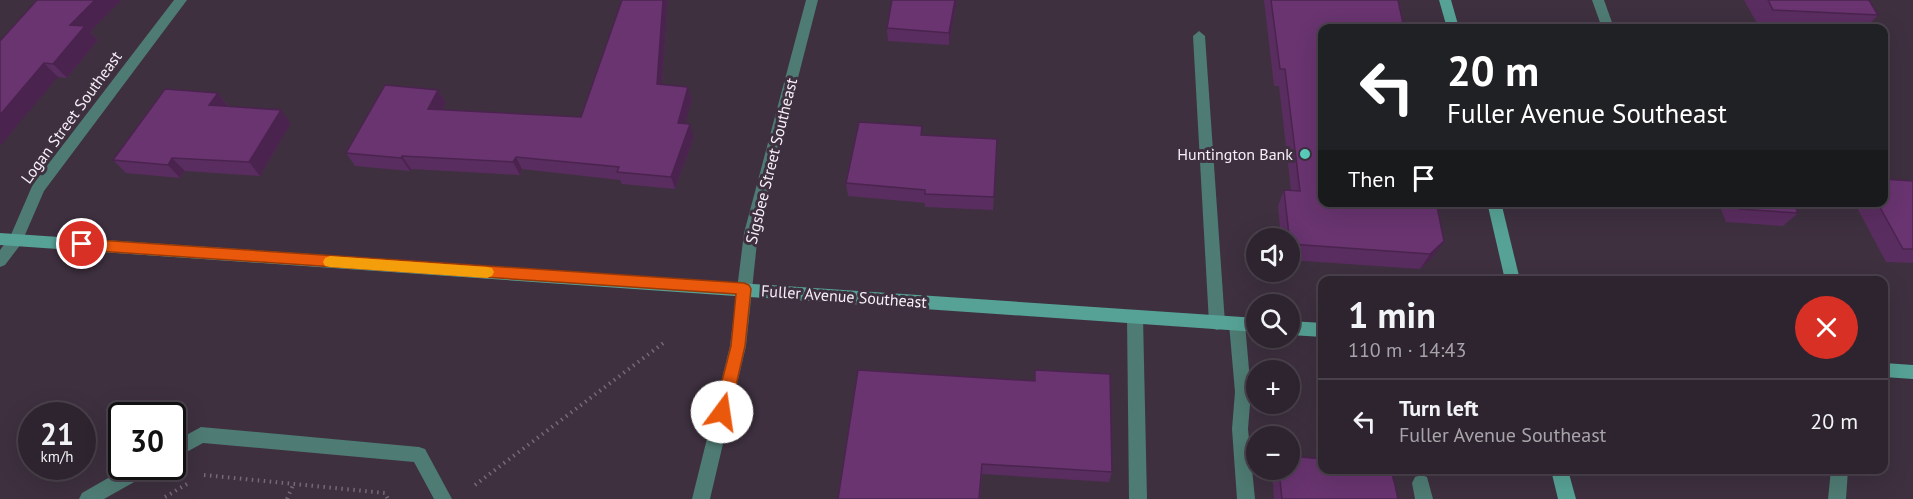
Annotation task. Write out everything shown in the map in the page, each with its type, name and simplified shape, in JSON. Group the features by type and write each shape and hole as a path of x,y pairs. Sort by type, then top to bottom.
{"main road":[{"path":"1445,0 1452,24"},
{"path":"1495,207 1512,276"},
{"name":"Fuller Avenue Southeast","path":"0,239 1246,325"},
{"path":"1300,329 1318,330"},
{"path":"1888,370 1913,372"},
{"path":"1561,474 1567,499"}],"street":[{"name":"Logan Street Southeast","path":"0,261 16,240 39,188 181,0"},
{"name":"Sigsbee Street Southeast","path":"701,499 738,346 751,233 812,0"},
{"path":"1598,0 1607,24"},
{"path":"1199,36 1217,323"},
{"path":"1135,316 1137,499"},
{"path":"1237,324 1243,392 1240,429 1245,499"},
{"path":"186,444 201,435 419,455 443,499"},
{"path":"1837,499 1840,474"},
{"path":"88,499 121,480"}],"path":[{"path":"466,492 666,341"},
{"path":"162,499 205,474 385,493 388,499"},
{"path":"287,499 294,483"}],"building":[{"path":"37,0 95,0 70,25 85,26 53,64 44,63 0,115 0,41"},
{"path":"622,0 663,0 657,84 688,87 678,123 690,124 671,177 617,172 619,167 516,157 513,162 402,156 401,158 346,153 385,85 438,90 428,109 581,117"},
{"path":"892,0 955,0 949,33 887,28"},
{"path":"1271,0 1398,0 1403,24 1318,24 1318,207 1437,207 1444,241 1430,254 1300,245 1300,228 1288,228 1284,190 1300,191 1285,69 1280,69"},
{"path":"1768,0 1869,0 1878,15 1773,10"},
{"path":"165,89 218,93 209,105 281,110 249,162 172,158 168,165 113,160"},
{"path":"859,122 922,126 921,135 997,139 994,197 925,194 925,190 846,183"},
{"path":"1888,179 1913,181 1913,249 1903,249 1880,207 1888,207"},
{"path":"1738,207 1795,207 1798,213 1739,209"},
{"path":"858,370 1035,381 1035,370 1110,374 1112,472 982,464 979,499 838,499"},
{"path":"1300,457 1318,459 1318,474 1392,474 1398,499 1282,499 1280,480 1300,480"}],"slow traffic":[{"path":"330,262 487,272"}],"place":[{"name":"Huntington Bank","path":"1305,154"}],"route":[{"path":"82,244 744,289 738,346 722,412"}]}
